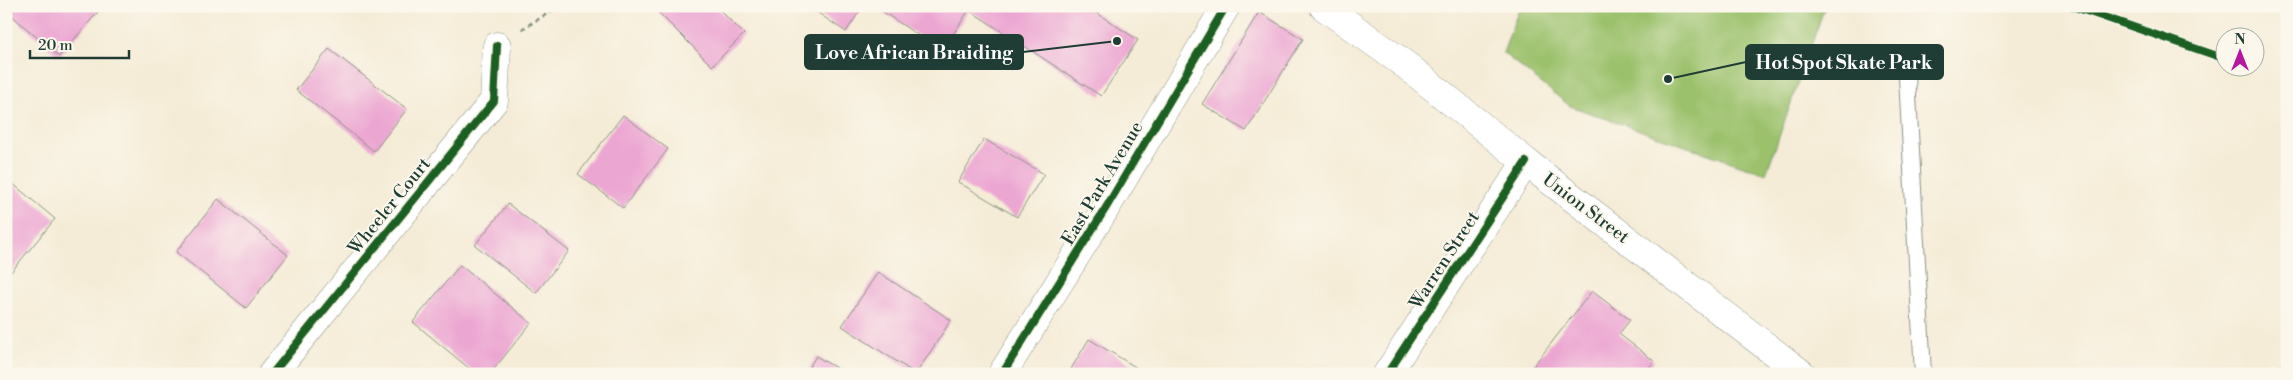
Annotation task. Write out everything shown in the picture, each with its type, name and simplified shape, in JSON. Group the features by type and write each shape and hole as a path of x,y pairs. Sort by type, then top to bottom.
{"street":[{"name":"East Park Avenue","path":"1002,374 1104,211 1226,6"},
{"name":"Union Street","path":"1323,6 1407,66 1526,162 1802,374"},
{"name":"Wheeler Court","path":"272,374 494,101 497,46"},
{"name":"Warren Street","path":"1387,374 1526,162"}],"lane":[{"path":"1906,58 1924,374"}],"path":[{"path":"497,46 550,12 554,6"}],"green space":[{"path":"1520,6 1825,6 1766,174 1570,106 1503,53"}],"building":[{"path":"17,6 103,6 59,57 10,14"},
{"path":"656,6 716,6 744,34 712,66 654,8"},
{"path":"808,6 863,6 846,32"},
{"path":"874,6 1086,6 1138,40 1101,96 969,10 942,51"},
{"path":"1259,12 1303,39 1246,131 1202,104"},
{"path":"329,49 407,109 374,151 296,90"},
{"path":"623,115 668,149 623,208 578,174"},
{"path":"984,139 1044,174 1017,217 958,182"},
{"path":"6,178 55,219 6,278"},
{"path":"218,199 288,255 246,308 176,252"},
{"path":"508,204 569,251 536,293 475,245"},
{"path":"460,265 531,323 490,374 476,374 413,322"},
{"path":"878,272 951,320 916,374 842,326"},
{"path":"1592,291 1630,320 1619,334 1654,361 1644,374 1527,374"},
{"path":"1089,339 1147,374 1068,374"},
{"path":"2287,352 2287,374 2277,374"},
{"path":"816,356 846,374 805,374"}],"cycle path":[{"path":"1002,374 1107,206 1226,6"},
{"path":"2072,6 2216,56"},
{"path":"272,374 494,101 497,46"},
{"path":"1387,374 1526,162"}],"place":[{"name":"Love African Braiding","path":"1117,41"},
{"name":"Hot Spot Skate Park","path":"1668,79"}]}
